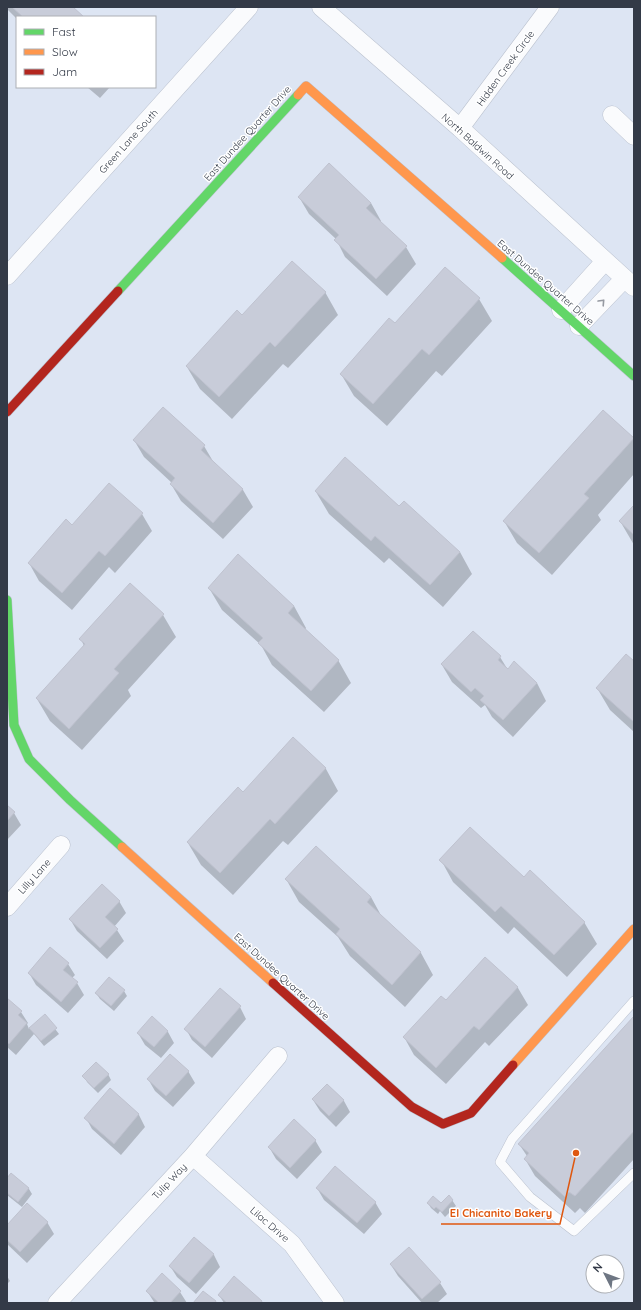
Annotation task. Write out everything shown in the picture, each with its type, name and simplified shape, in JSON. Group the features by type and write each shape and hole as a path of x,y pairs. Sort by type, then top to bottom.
{"street":[{"name":"Green Lane South","path":"7,276 249,7"},
{"name":"North Baldwin Road","path":"320,7 460,128 629,283"},
{"name":"Hidden Creek Circle","path":"460,128 550,7"},
{"name":"East Dundee Quarter Drive","path":"7,412 306,86 634,376"},
{"path":"612,115 634,136"},
{"path":"561,310 605,261"},
{"path":"579,326 629,283"},
{"name":"East Dundee Quarter Drive","path":"7,600 14,725 29,759 70,800 412,1107 443,1124 472,1113 634,929"},
{"name":"Lilly Lane","path":"7,907 61,845"},
{"name":"Tulip Way","path":"57,1303 193,1156 278,1056"},
{"name":"Lilac Drive","path":"193,1156 292,1244 335,1303"}],"lane":[{"path":"634,1002 512,1139 500,1162 530,1197 574,1231 634,1173"}],"building":[{"path":"12,7 73,7 83,16 22,16"},
{"path":"329,163 371,203 366,208 407,246 376,279 334,240 339,235 298,197"},
{"path":"292,261 326,292 275,347 270,342 219,397 186,366 237,310 242,315"},
{"path":"445,267 480,298 429,355 422,349 373,404 340,374 389,318 395,323"},
{"path":"163,407 205,445 201,450 243,489 213,523 170,484 175,478 133,440"},
{"path":"603,410 634,438 584,494 589,498 539,553 503,521"},
{"path":"345,457 399,506 404,501 460,552 430,585 375,536 371,541 315,491"},
{"path":"109,483 143,513 105,556 99,551 62,593 28,563 66,519 72,525"},
{"path":"634,505 634,535 619,521"},
{"path":"238,554 294,606 288,613 339,660 311,691 258,643 263,638 208,588"},
{"path":"130,583 164,614 114,669 119,673 69,729 36,698 85,644 79,639"},
{"path":"473,631 501,656 498,660 508,669 514,661 537,683 503,720 480,700 484,696 475,688 471,692 441,664"},
{"path":"626,654 634,661 634,722 596,688"},
{"path":"293,737 326,768 275,824 270,819 220,873 187,842 238,787 243,792"},
{"path":"7,805 15,812 7,821"},
{"path":"470,827 524,877 530,870 585,922 554,955 501,906 495,912 439,860"},
{"path":"316,846 371,897 367,902 421,952 392,985 336,934 340,929 285,879"},
{"path":"102,884 120,901 105,917 118,929 100,948 69,919"},
{"path":"50,947 69,963 63,970 78,982 61,1002 28,973"},
{"path":"485,957 518,987 479,1030 474,1026 436,1068 403,1037 441,996 446,1000"},
{"path":"109,977 125,990 111,1006 95,993"},
{"path":"220,988 241,1006 205,1047 184,1029"},
{"path":"7,998 22,1011 18,1015 27,1023 9,1044 7,1042"},
{"path":"45,1014 57,1028 41,1041 29,1028"},
{"path":"152,1016 168,1031 154,1047 137,1033"},
{"path":"634,1016 634,1131 575,1196 569,1192 565,1197 524,1159 529,1153 518,1144"},
{"path":"170,1054 189,1071 166,1096 147,1079"},
{"path":"96,1062 109,1074 94,1088 82,1076"},
{"path":"327,1084 344,1100 329,1116 312,1099"},
{"path":"110,1088 139,1114 114,1144 84,1118"},
{"path":"294,1119 316,1140 290,1168 268,1147"},
{"path":"335,1166 376,1202 357,1223 316,1188"},
{"path":"11,1173 29,1188 18,1202 7,1193 7,1178"},
{"path":"449,1195 453,1200 442,1212 436,1207 434,1209 427,1203 433,1196 441,1203"},
{"path":"27,1203 48,1222 20,1252 7,1240 7,1225"},
{"path":"194,1237 214,1254 189,1283 169,1266"},
{"path":"409,1247 441,1282 422,1299 390,1264"},
{"path":"162,1273 181,1291 170,1303 159,1303 146,1291"},
{"path":"234,1276 262,1301 261,1303 227,1303 218,1295"},
{"path":"203,1291 216,1301 215,1303 193,1303"}],"traffic: fast":[{"path":"118,291 298,95"},
{"path":"502,258 634,376"},
{"path":"7,600 14,725 29,759 70,800 122,847"}],"traffic: slow":[{"path":"298,95 306,86 502,258"},
{"path":"122,847 273,983"},
{"path":"513,1065 634,929"}],"traffic: jam":[{"path":"7,412 118,291"},
{"path":"273,983 412,1107 443,1124 471,1113 513,1065"}],"place":[{"name":"El Chicanito Bakery","path":"576,1153"}]}
